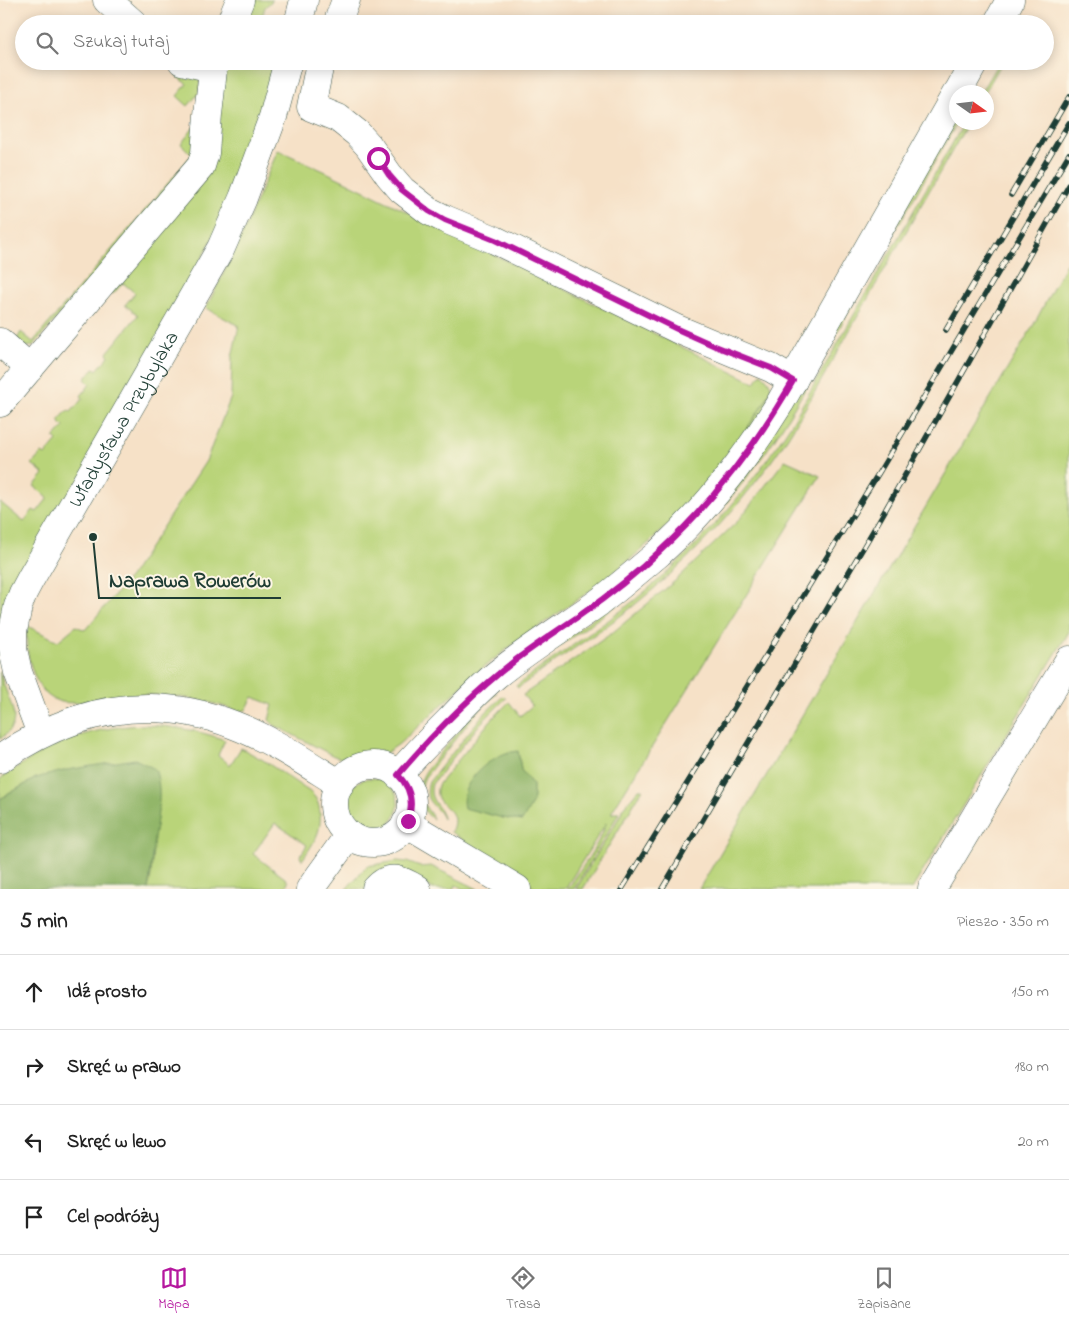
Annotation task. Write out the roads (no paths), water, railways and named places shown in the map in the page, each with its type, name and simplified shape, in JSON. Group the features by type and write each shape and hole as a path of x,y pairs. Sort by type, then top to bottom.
{"street":[{"path":"107,0 124,15"},
{"path":"234,15 240,0"},
{"path":"300,15 304,0"},
{"path":"340,15 346,0"},
{"path":"1002,15 1010,0"},
{"path":"0,404 201,166 205,153 213,70"},
{"name":"Władysława Przybylaka","path":"41,734 18,672 6,650 13,631 20,599 224,239 243,198 273,116 286,70"},
{"path":"312,70 311,107 338,118 357,134 368,145 402,190 429,211 445,220 495,240 677,329 771,368 793,381"},
{"path":"962,85 970,70"},
{"path":"398,775 484,685 518,658 620,586 661,551 716,493 750,450 776,410 949,107"},
{"path":"0,342 30,368"},
{"path":"932,889 1069,660"},
{"path":"0,759 41,734 72,720 111,711 150,708 182,711 213,718 251,732 340,784"},
{"path":"369,765 385,767 398,775 408,789 411,802 410,814 400,832 389,839 377,843 357,840 349,835 341,827 334,804 340,784 347,775 354,770 369,765"},
{"path":"406,823 517,889"},
{"path":"310,889 349,835"},
{"path":"376,889 385,881 394,879 417,889"}],"railway":[{"path":"1011,195 1069,97"},
{"path":"946,330 1069,123"},
{"path":"622,889 878,474 1069,154"},
{"path":"662,889 883,514 1069,185"}],"place":[{"name":"Naprawa Rowerów","path":"93,537"}]}
